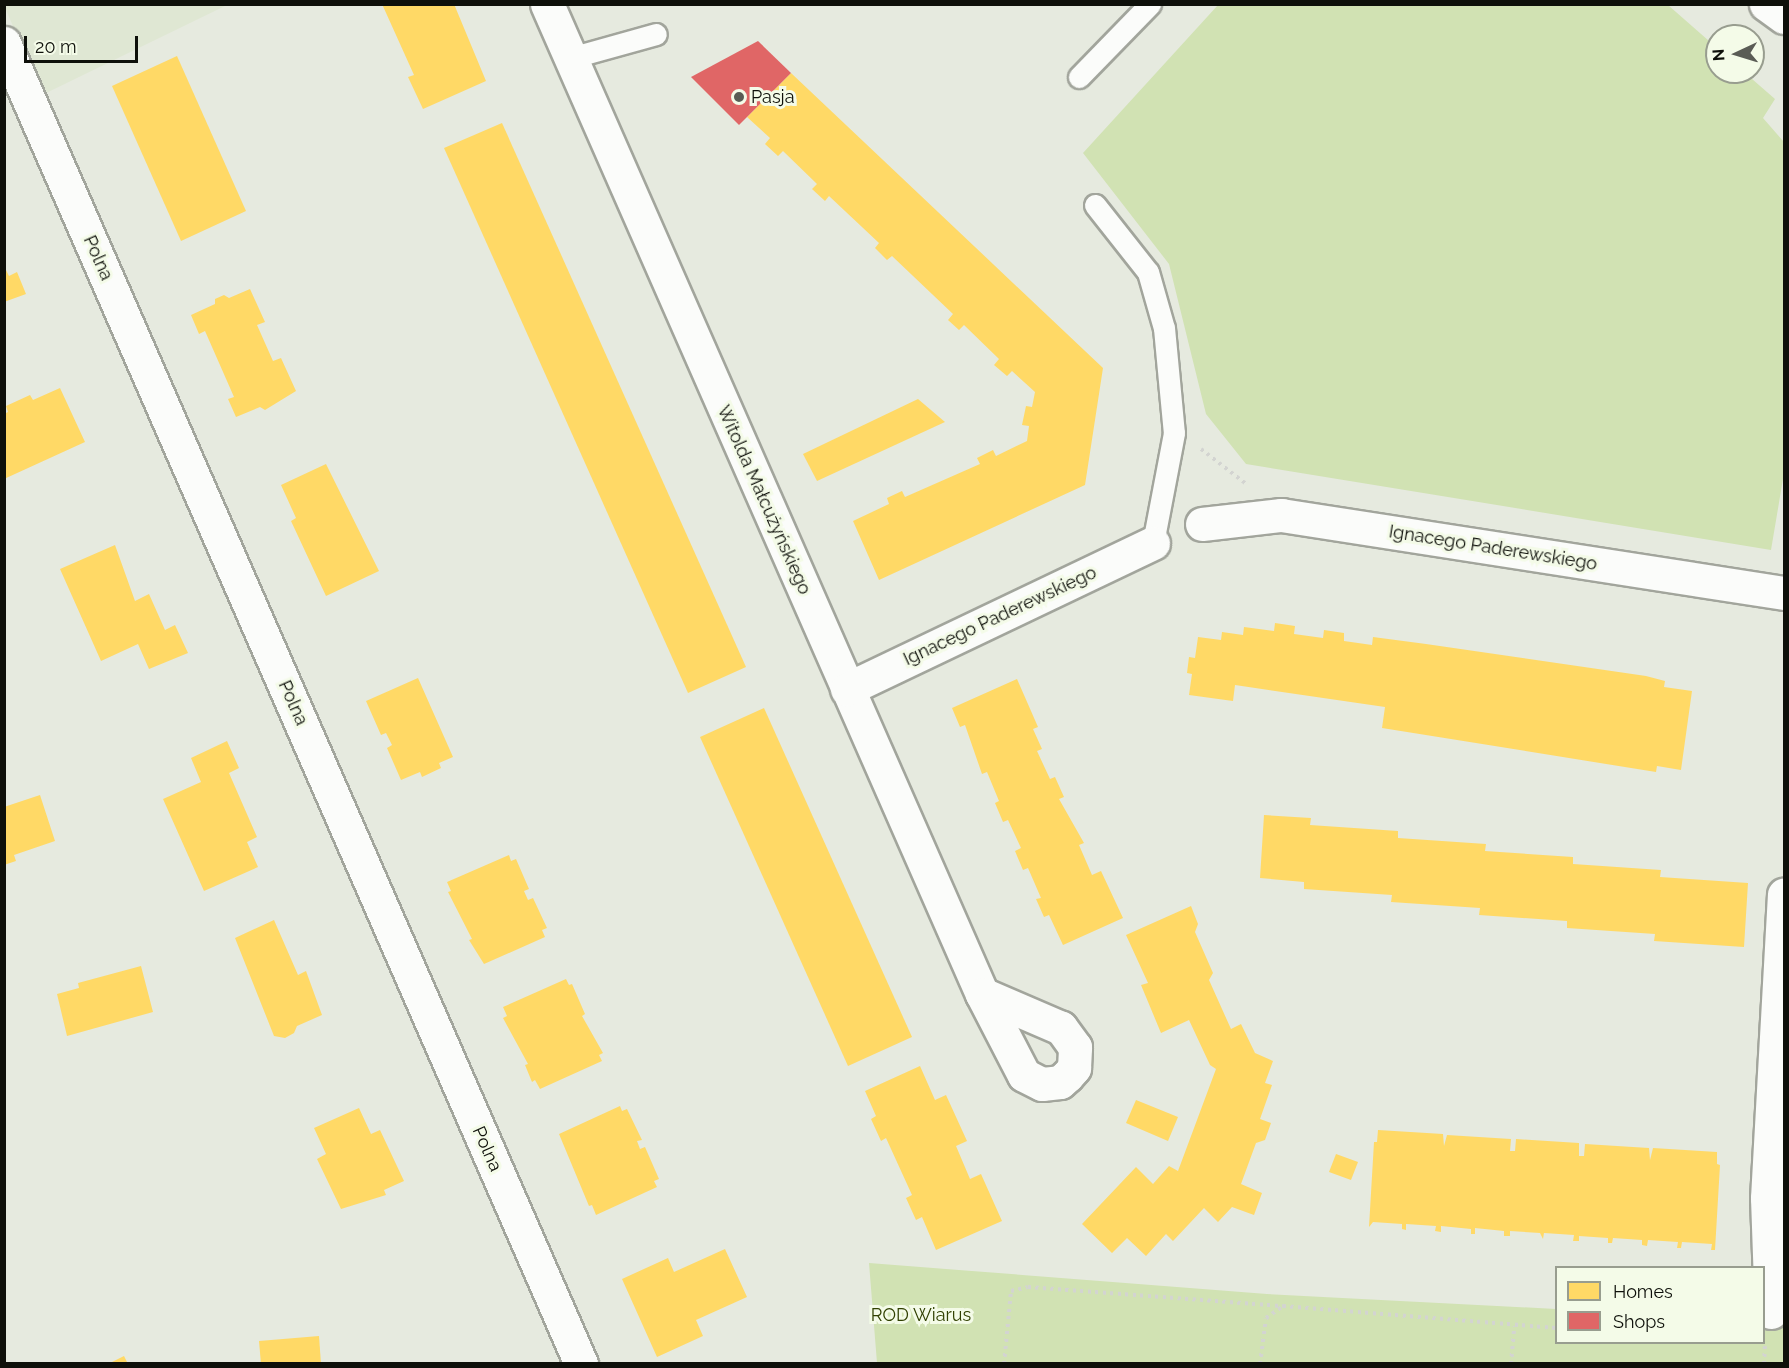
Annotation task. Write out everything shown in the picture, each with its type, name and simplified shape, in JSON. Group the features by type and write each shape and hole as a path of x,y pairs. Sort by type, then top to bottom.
{"street":[{"name":"Witolda Małcużyńskiego","path":"547,4 982,994"},
{"path":"1766,4 1785,16"},
{"name":"Polna","path":"4,43 581,1364"},
{"name":"Ignacego Paderewskiego","path":"1202,524 1281,515 1785,593"},
{"name":"Ignacego Paderewskiego","path":"846,688 1153,543"},
{"path":"1768,1325 1767,1198 1785,894"}],"lane":[{"path":"1079,77 1150,4"},
{"path":"570,58 656,34"},
{"path":"1095,205 1148,272 1164,328 1174,433 1153,543"}],"path":[{"path":"1174,433 1218,459 1281,515"},
{"path":"1004,1364 1011,1291 1028,1287 1555,1328"},
{"path":"1260,1364 1266,1318 1283,1306"},
{"path":"1764,1364 1768,1325"},
{"path":"1511,1364 1514,1326"}],"shaded area":[{"path":"4,5 227,5 42,95"}],"green space":[{"path":"1218,5 1668,5 1705,37 1705,84 1758,84 1775,99 1763,118 1784,142 1784,473 1771,550 1246,464 1206,414 1169,264 1083,153"},
{"name":"ROD Wiarus","path":"869,1263 1267,1294 1555,1309 1555,1344 1765,1344 1765,1323 1784,1324 1784,1363 877,1363"}],"building: Homes":[{"path":"382,4 454,4 486,81 423,109 408,77 414,75"},
{"path":"177,56 246,211 181,241 112,86"},
{"path":"791,73 1103,368 1085,485 879,580 853,521 889,504 887,498 902,491 905,497 980,464 977,458 993,450 996,456 1027,441 1029,426 1022,425 1026,406 1032,407 1035,392 1012,371 1007,376 994,365 999,359 964,325 959,330 948,320 953,314 892,256 887,260 875,248 879,243 829,196 825,201 812,189 817,184 783,151 778,156 765,144 770,138 747,117"},
{"path":"502,123 746,667 688,693 444,148"},
{"path":"4,266 9,276 17,272 26,294 4,302"},
{"path":"250,289 265,322 257,325 273,361 281,358 296,391 265,410 260,407 236,417 228,399 234,397 205,331 199,334 191,315 215,304 215,299 224,295 229,298"},
{"path":"60,388 85,442 4,479 4,414 8,412 6,406 30,395 33,400"},
{"path":"918,399 945,422 817,481 803,454"},
{"path":"326,464 379,571 326,596 291,521 296,518 281,485"},
{"path":"115,545 135,601 149,594 165,630 175,625 188,653 149,669 138,644 101,661 60,569"},
{"path":"1275,623 1295,626 1294,634 1323,638 1324,630 1344,633 1344,641 1372,645 1373,637 1646,676 1665,681 1664,687 1692,691 1681,770 1657,766 1656,772 1382,728 1385,707 1235,685 1233,701 1189,695 1192,674 1187,673 1189,657 1195,658 1198,637 1221,640 1222,632 1243,635 1244,627 1274,631"},
{"path":"418,678 453,757 439,763 441,768 422,777 420,772 401,780 387,748 392,745 386,733 381,735 366,701"},
{"path":"1017,679 1038,727 1033,729 1042,749 1037,751 1050,779 1055,777 1064,797 1059,799 1084,843 1079,845 1092,875 1101,871 1123,918 1063,945 1049,915 1044,917 1036,899 1041,898 1028,868 1023,870 1015,851 1021,848 1008,820 1003,822 995,803 999,801 987,772 982,774 965,725 960,727 952,708"},
{"path":"764,708 912,1037 848,1066 700,737"},
{"path":"227,741 239,768 229,773 257,837 247,842 258,867 204,891 163,799 201,782 191,758"},
{"path":"40,795 55,841 14,855 16,861 4,865 4,807"},
{"path":"1264,815 1311,818 1310,825 1398,831 1398,838 1486,844 1485,851 1573,857 1573,864 1661,870 1660,877 1748,883 1744,947 1654,941 1655,934 1567,928 1567,921 1479,915 1480,908 1391,902 1392,895 1304,889 1304,882 1260,878"},
{"path":"509,855 511,861 516,859 529,889 524,891 528,900 533,898 547,928 542,930 545,937 484,964 469,940 472,939 448,892 451,891 447,882"},
{"path":"1191,906 1198,924 1195,932 1213,973 1209,980 1231,1029 1241,1024 1255,1053 1273,1061 1265,1083 1272,1085 1260,1119 1271,1123 1265,1140 1256,1143 1241,1184 1262,1193 1254,1215 1232,1207 1218,1222 1204,1208 1173,1241 1166,1234 1146,1256 1127,1238 1112,1253 1082,1224 1136,1167 1153,1184 1169,1166 1178,1171 1216,1069 1210,1065 1189,1020 1161,1033 1141,985 1148,983 1126,935"},
{"path":"274,920 298,975 306,971 322,1015 297,1026 294,1033 285,1038 274,1036 235,938"},
{"path":"141,966 153,1012 67,1036 57,994 79,988 78,983"},
{"path":"566,979 569,985 572,984 585,1014 582,1016 603,1053 599,1055 602,1061 540,1089 535,1080 532,1082 525,1065 528,1064 503,1018 507,1016 503,1007"},
{"path":"920,1066 935,1100 946,1095 967,1141 956,1146 970,1179 981,1174 1002,1221 936,1250 922,1217 916,1220 906,1198 912,1195 886,1138 881,1141 871,1119 876,1116 865,1091"},
{"path":"1136,1100 1178,1117 1168,1141 1126,1123"},
{"path":"620,1106 622,1111 627,1109 642,1140 637,1141 640,1149 645,1147 659,1179 654,1181 657,1187 596,1215 592,1205 589,1206 559,1134"},
{"path":"359,1108 371,1134 380,1130 404,1181 384,1190 386,1195 341,1209 317,1159 326,1154 314,1128"},
{"path":"1378,1130 1443,1134 1444,1146 1447,1135 1511,1139 1510,1151 1515,1151 1516,1139 1579,1143 1579,1156 1584,1156 1585,1144 1649,1148 1650,1160 1653,1148 1717,1152 1717,1164 1720,1165 1715,1250 1711,1250 1712,1244 1682,1242 1681,1248 1677,1248 1678,1242 1648,1240 1647,1246 1642,1245 1642,1240 1613,1238 1612,1243 1608,1243 1608,1238 1579,1236 1579,1241 1573,1241 1574,1235 1544,1233 1543,1239 1540,1233 1510,1231 1510,1236 1504,1236 1504,1231 1475,1228 1475,1234 1471,1234 1471,1229 1441,1226 1441,1232 1435,1231 1436,1226 1406,1224 1406,1230 1402,1229 1402,1224 1373,1222 1369,1227 1374,1142 1377,1142"},
{"path":"1336,1154 1358,1162 1351,1180 1329,1172"},
{"path":"725,1249 747,1297 696,1320 703,1336 657,1357 622,1279 668,1258 674,1272"},
{"path":"319,1336 321,1364 261,1364 259,1341"},
{"path":"124,1356 128,1364 108,1364"}],"building: Shops":[{"name":"Pasja","path":"758,41 791,73 739,125 691,77"}],"place":[{"name":"Pasja","path":"739,97"}]}
